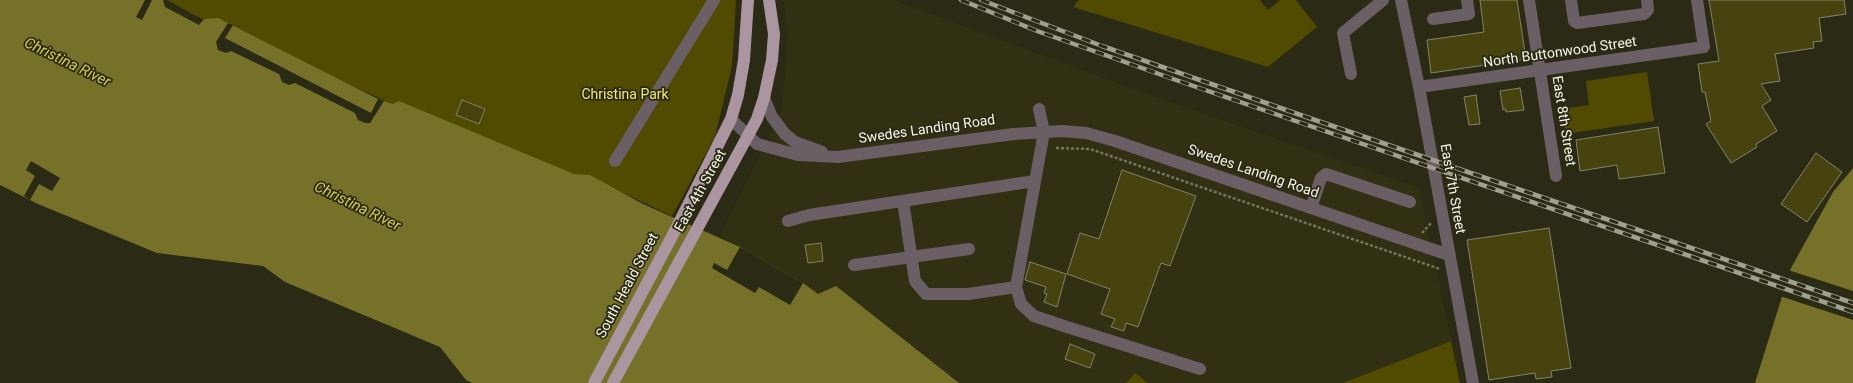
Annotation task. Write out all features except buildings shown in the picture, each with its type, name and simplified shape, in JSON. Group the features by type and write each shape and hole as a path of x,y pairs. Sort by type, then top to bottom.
{"main road":[{"name":"East 4th Street","path":"689,203 731,119 738,95 744,60 748,0"},
{"name":"East 4th Street","path":"613,383 748,137 764,98 772,60 774,34 770,0"},
{"name":"South Heald Street","path":"594,383 689,203"}],"street":[{"path":"614,161 714,0"},
{"path":"1351,74 1343,33 1383,0"},
{"name":"East 7th Street","path":"1402,0 1473,383"},
{"path":"1433,19 1469,14 1467,0"},
{"name":"East 8th Street","path":"1529,0 1556,176"},
{"path":"1571,0 1574,21 1577,24 1644,14 1648,10 1647,0"},
{"name":"North Buttonwood Street","path":"1419,87 1704,47 1697,0"},
{"name":"Swedes Landing Road","path":"764,98 768,109 779,127 795,142 838,157"},
{"path":"1039,109 1044,132 1016,287 1021,304 1034,316 1200,369"},
{"name":"Swedes Landing Road","path":"731,119 748,137 758,144 798,155 838,157 1014,134 1063,131 1086,133 1115,141 1449,255"},
{"path":"1311,208 1321,178 1326,174 1410,202"},
{"path":"788,221 809,215 1035,181"},
{"path":"903,201 915,281 926,294 968,294 1016,287"},
{"path":"854,265 969,249"}],"path":[{"path":"1056,148 1090,149 1440,269 1442,277"},
{"path":"1421,234 1428,228 1432,221"}],"shaded area":[{"path":"783,0 893,0 1152,96 1419,188 1451,341 1343,383 1148,383 1135,373 1126,383 959,383 836,286 818,295 803,283 740,247 719,237 782,109 788,35"}],"green space":[{"name":"Christina Park","path":"167,0 736,0 732,66 715,137 672,216 617,190 567,182 194,15"},
{"path":"1079,0 1260,0 1268,10 1280,0 1296,0 1317,27 1268,67 1073,7"},
{"path":"1647,72 1654,121 1565,134 1562,109 1589,105 1586,81"},
{"path":"1451,341 1460,383 1343,383"},
{"path":"1135,373 1148,383 1126,383"}],"water":[{"name":"Christina River","path":"0,0 163,0 165,7 199,25 204,19 218,18 376,98 393,104 399,101 574,174 590,175 643,204 740,247 803,283 818,294 836,286 959,383 472,383 466,380 440,347 285,282 263,266 157,253 38,204 0,185"},
{"path":"1853,168 1853,383 1755,383 1791,268 1833,192"}],"pier":[{"path":"145,0 152,0 142,20 136,17"},
{"path":"228,23 233,25 225,38 371,113 378,99 384,101 370,123 365,123 358,120 355,113 295,83 289,85 282,82 279,74 231,51 226,53 218,50 216,42"},
{"path":"31,161 60,178 52,191 39,184 30,200 24,196 35,176 26,170"},
{"path":"740,247 803,283 790,305 759,287 755,293 712,268 714,263 727,270"},
{"path":"1788,270 1853,291 1853,320 1780,296"}],"railway":[{"path":"961,0 1037,31 1176,80 1853,312"},
{"path":"981,0 1102,46 1853,303"}]}
